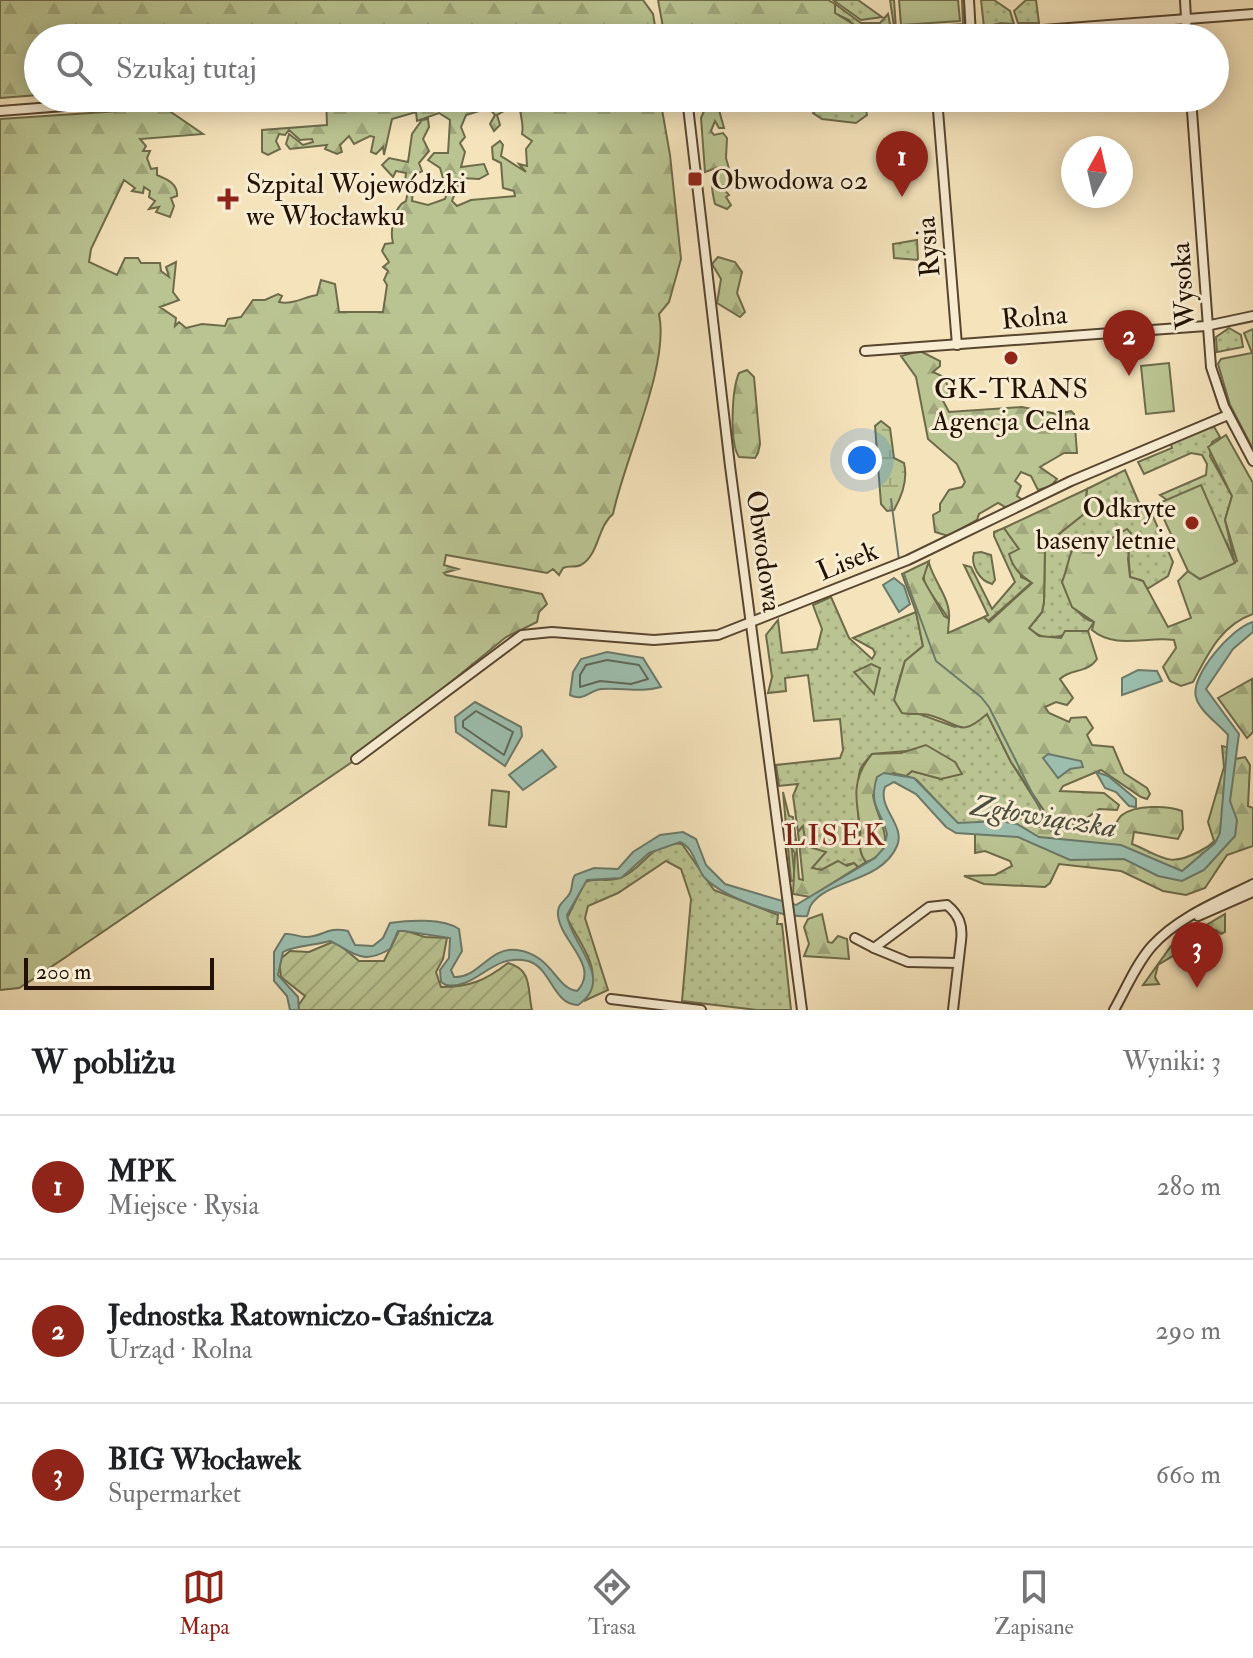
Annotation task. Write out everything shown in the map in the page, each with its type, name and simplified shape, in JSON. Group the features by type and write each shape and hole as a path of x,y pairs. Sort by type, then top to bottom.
{"street":[{"path":"969,0 970,24"},
{"path":"1185,0 1186,24"},
{"path":"1119,24 1253,14"},
{"path":"0,111 24,109"},
{"name":"Obwodowa","path":"689,112 722,403 802,1010"},
{"name":"Rysia","path":"938,112 957,345"},
{"name":"Wysoka","path":"1192,112 1206,326 1214,378 1228,415 1253,461"},
{"name":"Rolna","path":"865,351 1206,326 1253,316"},
{"name":"Lisek","path":"356,759 522,635 552,632 689,639 718,635 908,560 1071,481 1228,415"},
{"path":"1114,1010 1148,951 1186,919 1253,884"},
{"path":"1186,919 1253,892"},
{"path":"874,948 929,907 942,904 952,910 961,923 953,1010"},
{"path":"855,938 908,962 958,963"},
{"path":"611,999 701,1010"}],"green space":[{"path":"0,0 643,0 653,14 655,24 24,24 24,96 0,98"},
{"path":"658,0 828,0 835,4 835,13 853,24 662,24"},
{"path":"833,0 858,0 882,17 861,20"},
{"path":"890,0 894,0 894,24"},
{"path":"899,0 958,0 960,21 901,24"},
{"path":"981,0 994,0 1010,11 1014,24 1001,23 984,24"},
{"path":"1026,0 1036,0 1039,23 1018,23 1014,11"},
{"path":"835,4 861,23 880,23 888,14 890,24 851,24 834,13"},
{"path":"105,112 171,112 203,134 140,139 146,146 143,151 150,151 147,158 151,169 157,168 157,175 176,188 177,196 171,198 174,206 170,217 156,212 159,207 149,209 155,201 149,197 150,191 144,187 143,193 132,191 135,188 124,180 91,249 89,262 117,275 125,258 138,258 141,263 160,263 161,271 169,277 166,267 176,262 173,292 179,300 160,307 176,318 175,326 179,322 186,328 202,324 225,326 228,319 241,317 253,300 265,300 278,294 282,296 279,302 289,302 317,295 321,280 335,284 339,312 383,312 387,285 384,280 388,271 383,267 389,262 382,251 385,244 393,243 394,220 398,208 406,201 409,186 405,182 406,173 396,171 393,177 382,165 389,158 408,162 412,134 422,120 428,119 429,127 423,139 429,151 419,163 422,171 414,176 412,201 428,205 445,199 447,192 440,168 428,160 434,153 448,153 450,120 439,113 417,121 416,112 476,112 466,115 461,127 465,137 460,143 465,152 461,167 484,164 488,174 479,179 461,178 452,201 457,206 471,200 515,196 514,191 503,188 501,163 493,159 492,147 500,141 503,145 501,156 526,172 519,164 527,166 526,149 532,141 522,134 520,112 662,112 681,259 669,302 659,314 661,335 658,359 613,514 587,560 579,566 563,568 559,575 553,569 547,573 446,555 444,565 458,569 444,573 446,575 542,594 547,604 539,612 537,622 506,637 355,760 38,976 19,988 0,990 0,119"},
{"path":"327,112 416,112 392,119 384,155 383,147 376,154 371,152 374,137 370,136 354,144 349,136 340,145 342,152 337,154 325,149 327,145 290,149 286,144 289,134 303,145 313,142 312,139 300,140 289,130 285,135 279,134 276,141 280,149 268,155 262,152 262,130 327,125"},
{"path":"492,112 502,112 497,115 500,125 494,131 490,124 495,115"},
{"path":"704,112 720,112 724,128 719,128 715,121 711,131 714,135 723,133 727,138 726,158 733,183 721,186 729,195 726,197 731,205 727,209 715,204 712,185 716,168 705,172 701,118"},
{"path":"866,112 867,115 856,123 822,119 813,113"},
{"path":"917,240 918,260 894,258 893,244"},
{"path":"718,257 735,262 742,272 737,293 745,312 740,317 717,303 721,279 712,264"},
{"path":"1229,328 1241,335 1243,347 1217,352 1216,337"},
{"path":"1253,329 1253,449 1230,405 1218,364 1221,359 1252,353 1244,333"},
{"path":"920,351 940,361 940,366 933,372 946,378 948,394 941,397 949,412 1022,407 1057,414 1071,411 1074,414 1077,453 1064,453 1040,467 1057,479 1051,486 1038,490 1031,476 1021,472 1015,481 1021,486 1017,496 1024,501 1007,508 998,503 979,514 977,520 948,536 935,532 933,515 940,511 940,504 949,490 962,487 965,482 957,464 928,439 916,377 901,356"},
{"path":"1169,363 1174,411 1146,414 1141,366"},
{"path":"747,370 754,377 760,444 755,458 739,457 734,440 735,391 739,373"},
{"path":"881,421 890,428 894,458 904,463 905,469 900,499 894,510 887,511 881,504 875,426"},
{"path":"1213,425 1220,437 1212,442 1210,456 1232,496 1225,520 1235,563 1227,543 1160,495 1206,475 1207,464 1202,455 1191,453 1144,474 1138,462 1172,448 1170,441"},
{"path":"1226,435 1253,483 1253,614 1224,633 1193,682 1181,686 1170,681 1163,667 1176,648 1174,640 1121,641 1101,636 1092,630 1094,622 1072,607 1062,582 1078,539 1107,541 1127,529 1131,533 1128,559 1130,577 1143,581 1168,627 1191,618 1178,581 1188,571 1200,579 1237,561 1225,520 1232,496 1208,447"},
{"path":"1125,470 1142,510 1151,512 1173,562 1168,576 1147,589 1143,581 1130,577 1128,547 1100,541 1072,547 1070,569 1062,582 1078,612 1094,622 1088,631 1057,637 1036,634 1029,628 1042,612 1044,602 1045,545 1084,514 1087,489"},
{"name":"Odkryte baseny letnie","path":"1201,485 1235,563 1200,579 1188,571 1157,504"},
{"path":"1087,489 1084,514 1045,545 1044,602 1042,612 1029,628 1039,636 1061,638 1065,631 1088,631 1097,659 1089,667 1060,679 1073,698 1067,705 1056,702 1045,707 1049,713 1069,722 1071,718 1086,717 1093,728 1087,735 1092,745 1113,747 1124,773 1147,788 1150,794 1147,799 1141,797 1101,770 1063,786 1060,791 1104,793 1119,805 1117,810 1099,809 1083,821 1072,823 1078,830 1111,831 1122,815 1143,808 1182,811 1183,829 1178,839 1134,832 1132,844 1165,858 1179,859 1198,852 1214,841 1208,822 1224,767 1222,746 1230,748 1235,759 1245,757 1250,765 1248,806 1253,808 1253,846 1227,855 1205,888 1186,895 1163,891 1121,871 1059,864 1045,887 984,884 964,876 995,875 1012,866 1010,861 985,851 975,853 975,832 996,815 1016,817 1043,828 1051,821 1011,762 987,714 970,726 959,727 929,715 902,713 894,700 905,661 923,646 916,612 902,574 929,561 923,579 944,616 949,619 948,633 984,617 989,622 1032,583 1013,563 1009,554 1019,549 1004,528"},
{"path":"1004,528 1019,549 1021,577 1032,582 986,623 984,617 988,615 964,565 971,567 992,609 1015,582 994,536 994,532"},
{"path":"974,553 991,555 995,580 992,584 980,576 975,567"},
{"path":"929,563 945,598 949,619 925,585 923,572"},
{"path":"831,597 849,638 872,659 875,654 873,649 853,638 916,612 923,646 905,661 896,691 919,714 955,727 987,713 1011,762 1040,808 1040,822 1033,834 995,820 975,825 957,823 917,780 906,776 912,771 941,779 918,750 872,754 860,770 858,789 860,832 866,862 858,867 854,863 821,870 812,868 816,848 806,846 802,827 798,832 793,796 798,784 779,786 776,765 840,758 843,750 840,719 814,721 808,675 785,678 786,691 768,693 772,677 766,635 778,620 782,653 817,649 822,629 813,605"},
{"path":"871,664 880,668 874,694 854,672"},
{"path":"1252,679 1253,732 1247,738 1218,698"},
{"path":"926,745 955,762 962,774 941,779 912,771 906,776 893,773 873,795 885,841 877,856 866,862 860,849 856,797 861,771 872,754 901,753"},
{"path":"492,790 509,792 506,827 489,825"},
{"path":"783,792 789,816 793,817 796,840 791,840 795,880 791,881"},
{"path":"803,826 806,846 826,852 812,868 821,870 838,861 847,866 854,863 858,867 810,897 793,894 795,853 788,843 796,840 799,879 803,880 798,832"},
{"path":"682,844 714,890 778,915 777,924 782,924 791,1010 757,1010 682,1001 691,899 681,869 666,861 618,893 588,906 585,918 608,990 584,1001 593,980 592,969 567,918 585,882 622,877 663,846"},
{"path":"822,914 828,942 832,943 838,936 847,939 849,959 804,956 809,944 804,927 808,919"},
{"path":"1225,914 1225,932 1221,934 1216,930 1158,965 1155,977 1159,984 1143,985 1171,946"},
{"path":"400,929 425,937 447,938 443,959 436,972 441,987 476,982 508,963 516,966 528,981 532,1010 295,1010 305,996 281,977 279,960 290,951 309,952 335,941 359,961 384,961"}],"water":[{"path":"894,578 904,586 910,604 899,612 883,585"},
{"path":"1253,622 1253,632 1233,649 1206,689 1239,734 1230,801 1237,820 1235,836 1204,870 1182,881 1158,876 1124,859 1070,860 1018,837 956,833 946,827 916,794 894,782 885,787 884,795 898,831 897,846 879,867 819,897 811,905 807,916 768,910 724,892 704,877 691,853 680,842 649,853 621,878 587,880 567,915 592,973 593,984 589,995 578,1005 563,999 542,970 528,961 504,962 467,982 446,985 441,982 440,970 449,958 450,938 404,931 398,931 390,949 372,956 358,956 330,941 283,952 278,975 298,997 299,1010 290,1010 287,996 274,981 274,952 285,934 306,937 341,930 348,931 355,945 373,946 383,938 390,923 426,921 459,929 462,951 451,970 454,977 470,973 499,953 517,950 538,958 563,984 577,991 583,982 582,963 560,925 558,915 560,905 570,893 575,875 594,868 618,869 633,852 660,835 683,832 696,839 706,865 725,884 796,905 875,858 884,848 887,834 874,795 877,777 884,773 914,778 958,823 1000,821 1017,824 1039,837 1121,845 1182,871 1215,843 1220,833 1228,735 1201,707 1196,697 1199,677 1224,643"},
{"path":"607,652 643,658 661,687 646,690 601,689 583,697 570,695 573,672 581,659"},
{"path":"1138,670 1157,671 1162,681 1122,695 1122,678"},
{"path":"475,702 521,727 522,736 505,766 456,732 455,717"},
{"path":"542,750 556,767 523,790 509,775"},
{"path":"1048,754 1081,761 1083,767 1070,769 1058,778 1043,758"},
{"path":"1096,772 1108,776 1136,799 1136,807 1129,806 1116,792 1105,788"}],"waterway":[{"path":"891,499 899,560"},
{"name":"Zgłowiączka","path":"904,574 936,661 989,707 1051,831 1059,839"}],"place":[{"name":"Obwodowa 02","path":"695,179"},
{"name":"MPK","path":"902,197"},
{"name":"Szpital Wojewódzki we Włocławku","path":"228,199"},
{"name":"GK-TRANS Agencja Celna","path":"1011,358"},
{"name":"Jednostka Ratowniczo-Gaśnicza","path":"1129,376"},
{"name":"Odkryte baseny letnie","path":"1192,523"},
{"name":"BIG Włocławek","path":"1197,988"}],"district":[{"name":"LISEK","path":"835,835"}]}
